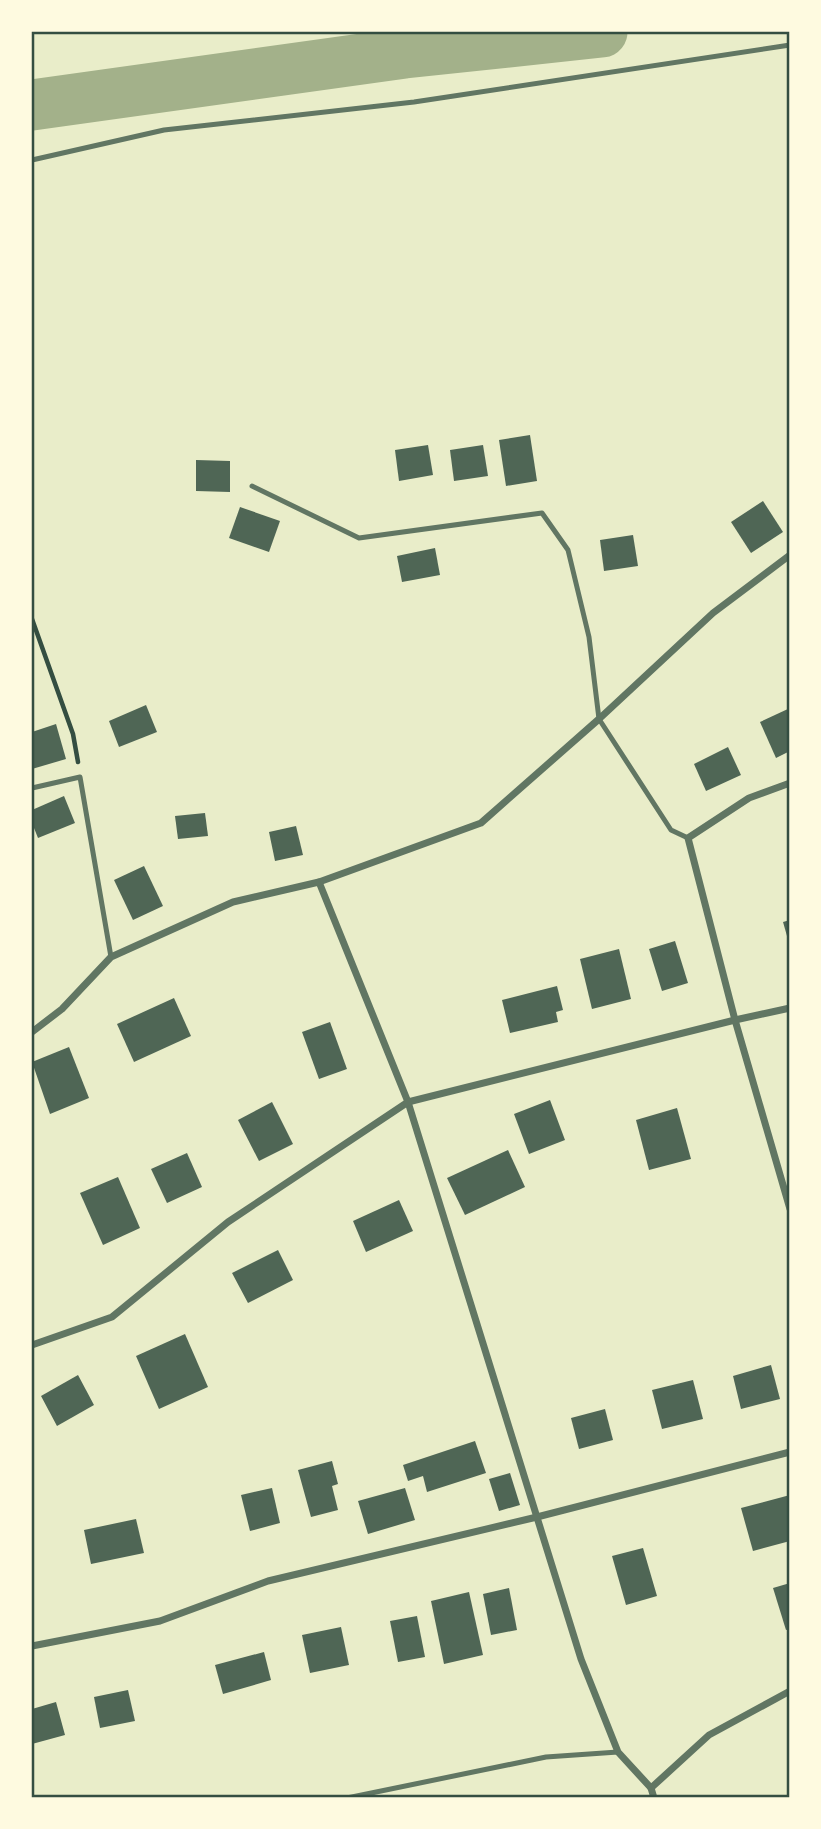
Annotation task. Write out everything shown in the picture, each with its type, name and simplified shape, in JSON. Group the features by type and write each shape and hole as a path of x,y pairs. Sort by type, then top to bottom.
{"street":[{"path":"32,1032 62,1009 111,957 233,902 319,881 481,823 599,719 713,612 789,555"},
{"path":"789,783 749,798 688,838 735,1020 789,1209"},
{"path":"319,881 408,1102 581,1659 618,1752 651,1788 654,1797"},
{"path":"32,1345 113,1317 228,1222 408,1102 789,1008"},
{"path":"32,1646 160,1621 268,1581 537,1517 789,1452"},
{"path":"651,1788 709,1735 789,1691"}],"lane":[{"path":"32,160 164,130 414,102 789,45"},
{"path":"251,486 359,537 542,513 569,550 589,637 599,719 671,830 688,838"},
{"path":"32,788 80,777 111,957"},
{"path":"347,1797 546,1757 618,1752"}],"path":[{"path":"32,619 73,734 80,777"}],"building":[{"path":"530,435 537,481 506,486 499,440"},
{"path":"428,445 433,475 399,481 395,450"},
{"path":"483,445 488,476 454,481 450,450"},
{"path":"196,460 230,461 230,492 196,491"},
{"path":"763,501 783,532 751,553 731,522"},
{"path":"240,507 280,521 269,552 229,538"},
{"path":"633,535 638,566 604,571 600,540"},
{"path":"435,548 440,575 402,582 397,556"},
{"path":"146,705 157,732 119,747 109,721"},
{"path":"790,708 790,751 776,758 760,722"},
{"path":"56,724 66,759 32,769 32,732"},
{"path":"728,747 741,775 706,791 694,764"},
{"path":"64,796 75,823 38,838 32,823 32,810"},
{"path":"205,813 208,836 178,839 175,816"},
{"path":"296,826 303,855 275,861 269,832"},
{"path":"144,866 163,906 133,920 114,880"},
{"path":"790,920 790,942 789,943 783,922"},
{"path":"675,941 688,983 662,991 649,949"},
{"path":"619,949 631,999 592,1009 580,959"},
{"path":"557,986 563,1010 556,1012 558,1022 510,1033 502,1000"},
{"path":"174,998 191,1036 134,1062 117,1024"},
{"path":"330,1022 347,1069 319,1079 302,1032"},
{"path":"69,1047 89,1098 50,1114 32,1062"},
{"path":"550,1100 565,1140 529,1154 514,1114"},
{"path":"272,1102 293,1144 259,1161 238,1120"},
{"path":"677,1108 691,1159 649,1170 636,1120"},
{"path":"508,1150 525,1187 465,1215 447,1178"},
{"path":"187,1153 202,1187 167,1203 151,1169"},
{"path":"118,1177 140,1228 103,1245 80,1193"},
{"path":"399,1200 413,1231 366,1252 353,1221"},
{"path":"278,1250 293,1280 248,1303 232,1273"},
{"path":"185,1334 208,1387 159,1409 136,1356"},
{"path":"771,1365 780,1399 741,1409 733,1376"},
{"path":"78,1375 94,1405 57,1426 41,1396"},
{"path":"693,1380 703,1419 662,1429 652,1390"},
{"path":"605,1409 613,1440 579,1449 571,1418"},
{"path":"475,1441 486,1473 427,1492 423,1476 408,1481 403,1465"},
{"path":"332,1461 338,1484 332,1486 338,1510 311,1517 298,1470"},
{"path":"510,1473 520,1505 499,1511 489,1479"},
{"path":"272,1488 280,1523 250,1531 241,1495"},
{"path":"405,1488 415,1520 368,1534 358,1501"},
{"path":"790,1495 790,1541 753,1551 741,1508"},
{"path":"136,1519 144,1553 91,1564 84,1530"},
{"path":"643,1548 657,1596 626,1605 612,1556"},
{"path":"790,1583 790,1629 786,1630 773,1588"},
{"path":"509,1588 517,1630 491,1635 483,1594"},
{"path":"469,1592 483,1655 444,1664 431,1601"},
{"path":"417,1616 425,1657 398,1662 390,1621"},
{"path":"341,1627 349,1665 310,1673 302,1635"},
{"path":"264,1652 271,1680 223,1694 215,1665"},
{"path":"128,1690 135,1721 100,1728 94,1697"},
{"path":"56,1702 65,1735 32,1744 32,1709"}],"waterway":[{"path":"32,105 405,53 602,32"}]}
